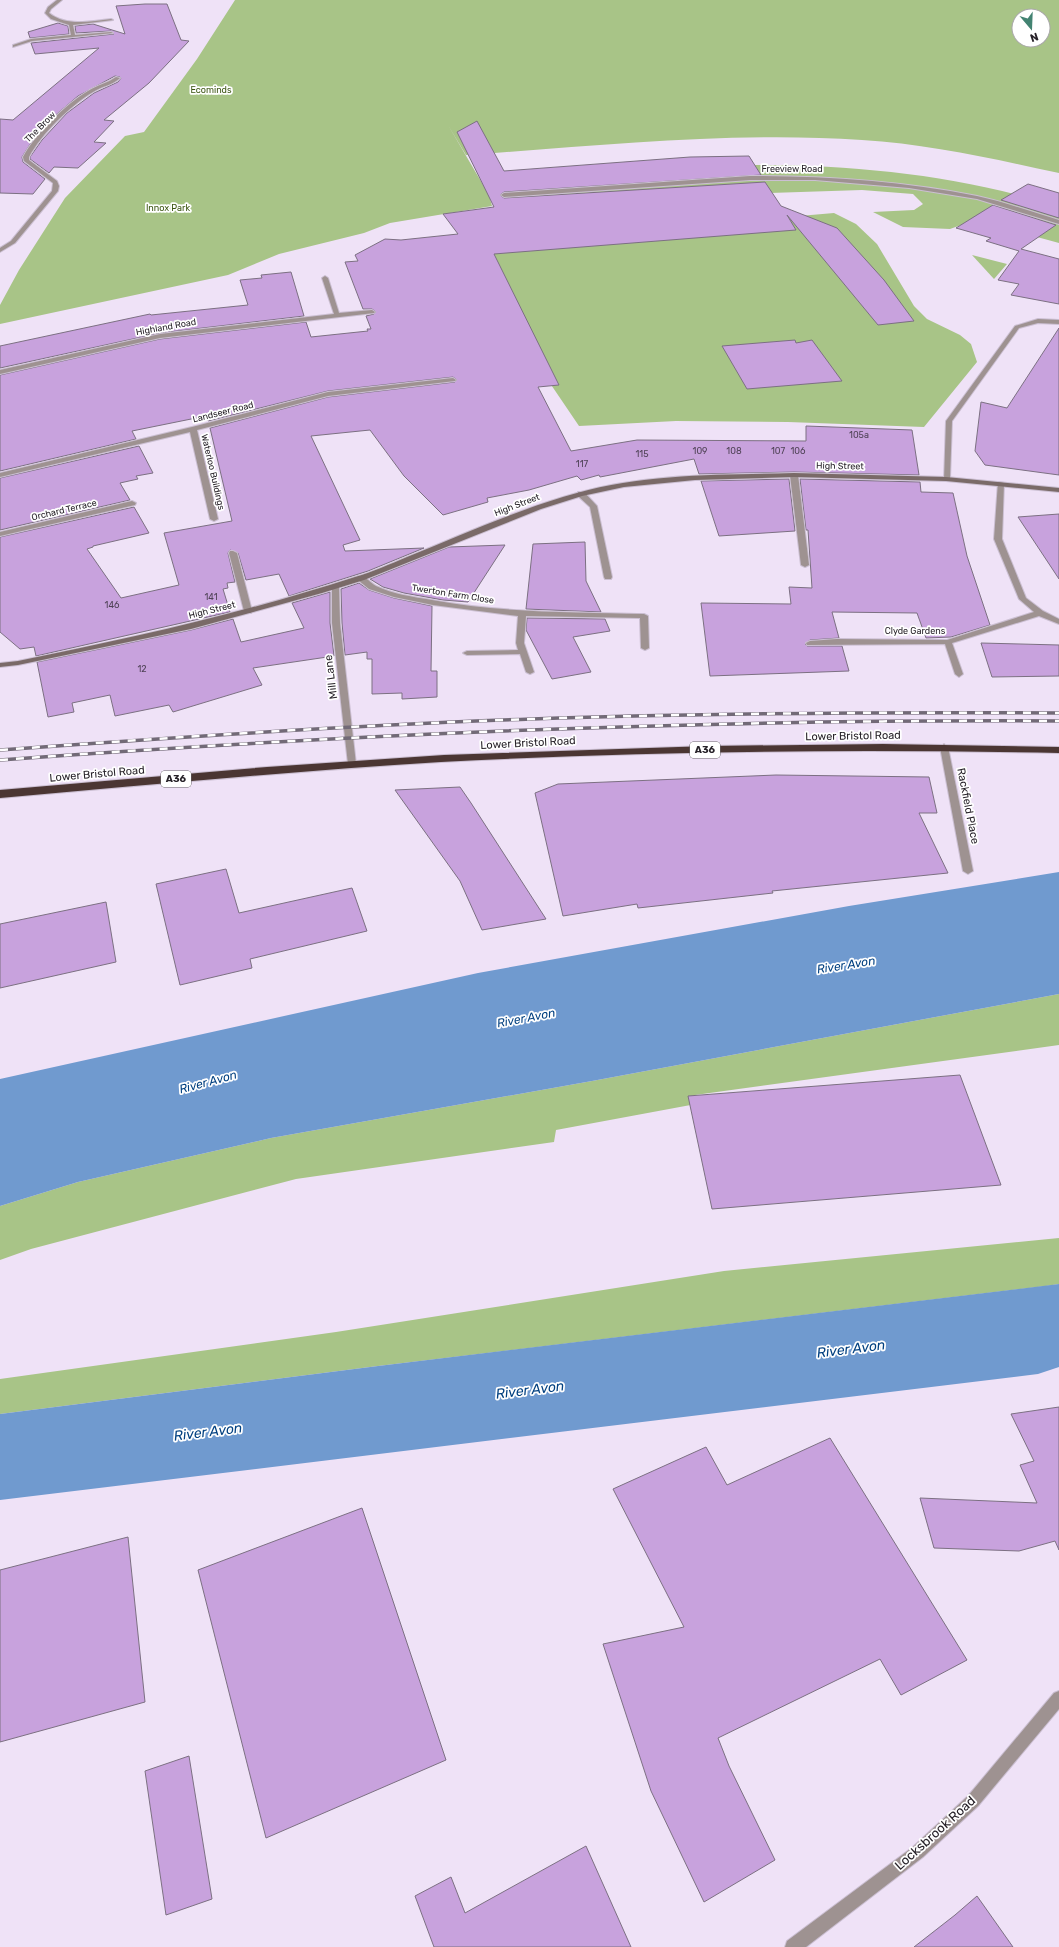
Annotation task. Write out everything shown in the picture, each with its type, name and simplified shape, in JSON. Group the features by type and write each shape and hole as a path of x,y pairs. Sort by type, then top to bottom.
{"highway":[{"name":"Lower Bristol Road","path":"0,794 352,764 565,753 944,747 1059,750"}],"street":[{"path":"60,0 50,8 47,13 53,18 71,24 111,20"},
{"path":"71,24 73,36"},
{"path":"15,46 31,40 111,33"},
{"name":"The Brow","path":"0,250 13,242 55,191 55,182 28,161 26,157 28,151 42,135 85,96 95,89 118,78"},
{"path":"89,87 95,89"},
{"name":"Freeview Road","path":"504,196 523,197 750,178 815,178 909,186 978,198 1059,222"},
{"path":"325,278 337,315"},
{"name":"Highland Road","path":"0,372 160,336 372,312"},
{"path":"946,479 949,421 1017,327 1030,321 1059,322"},
{"name":"Landseer Road","path":"0,475 193,429 328,394 453,380"},
{"name":"Waterloo Buildings","path":"193,429 214,519"},
{"path":"794,475 805,565"},
{"name":"High Street","path":"0,665 18,664 88,650 248,611 335,587 361,578 515,515 581,494 624,485 660,480 794,475 1000,482 1059,490"},
{"path":"1000,482 998,539 1023,599 1040,613 1059,622"},
{"path":"581,494 593,506 608,577"},
{"name":"Orchard Terrace","path":"0,534 132,503"},
{"path":"233,553 248,611"},
{"name":"Twerton Farm Close","path":"361,578 372,587 400,596 433,603 522,614 644,616 645,648"},
{"name":"Mill Lane","path":"335,587 336,623 352,764"},
{"name":"Clyde Gardens","path":"810,643 837,641 948,642 1040,613"},
{"path":"522,614 520,644 530,672"},
{"path":"948,642 960,674"},
{"path":"467,653 523,652"},
{"name":"Rackfield Place","path":"944,747 968,870"},
{"name":"Locksbrook Road","path":"793,1947 929,1842 973,1801 1059,1698"}],"green space":[{"path":"235,0 1059,0 1059,173 1010,162 912,145 862,140 813,138 714,138 466,155 448,125 489,195 492,206 390,223 364,233 279,254 228,275 0,324 0,305 19,270 65,198 125,136 144,132 197,59"},
{"path":"735,165 817,166 899,173 980,186 1019,195 1059,207 1059,243 975,220 950,229 903,227 873,212 914,210 923,204 913,194 862,190 682,196 495,208 483,182"},
{"path":"834,213 856,224 877,244 914,306 927,319 960,335 971,344 977,362 924,427 788,422 676,421 579,426 516,333 450,246"},
{"path":"972,255 1007,264 994,279"},
{"path":"1059,994 1059,1045 695,1095 696,1104 556,1130 554,1142 296,1179 31,1249 0,1260 0,1206 78,1182 271,1138 592,1081"},
{"path":"1059,1238 1059,1284 378,1366 0,1414 0,1379 336,1332 724,1271"}],"water":[{"name":"River Avon","path":"1059,872 1059,994 592,1081 271,1138 78,1182 0,1206 0,1079 478,973 849,906"},
{"name":"River Avon","path":"1059,1284 1059,1367 1038,1374 0,1500 0,1414 378,1366"}],"building":[{"path":"167,4 181,40 189,41 149,83 104,120 114,121 94,142 106,143 78,168 54,167 49,173 30,159 30,157 42,140 67,113 94,93 118,82 121,78 120,77 115,76 78,96 51,119 34,138 22,157 23,162 45,179 33,194 0,193 0,119 13,120 99,48 35,54 31,43 114,34 111,31 76,33 75,26 93,24 125,34 116,6"},
{"path":"58,23 68,26 69,34 30,38 28,32"},
{"path":"477,121 504,171 690,157 749,156 761,175 504,192 500,195 504,198 765,182 781,206 837,228 884,280 914,321 878,325 787,215 796,230 494,254 559,385 538,387 571,451 637,440 806,441 806,426 912,430 919,475 794,472 699,474 694,459 600,477 599,475 581,480 577,476 529,490 487,498 488,502 443,515 404,476 370,430 311,436 360,540 343,545 345,551 424,548 368,571 289,596 279,574 246,580 238,553 230,550 228,553 235,582 227,583 228,588 223,589 230,612 36,656 34,647 20,649 0,632 0,537 134,507 149,533 93,546 87,549 121,598 179,585 164,533 232,521 210,428 328,397 455,382 457,380 453,377 328,391 208,421 206,416 132,431 136,439 0,471 0,375 160,339 306,322 311,337 368,331 367,329 371,329 366,316 376,312 372,309 363,309 345,262 358,261 355,255 385,239 401,240 458,234 443,214 494,207 457,132"},
{"path":"1028,184 1059,193 1059,218 1001,200"},
{"path":"993,205 1056,225 1021,249 1059,259 1059,304 1011,295 1019,284 998,280 1019,251 986,241 991,238 956,228"},
{"path":"291,272 304,316 160,333 0,368 0,346 150,314 248,305 240,280 262,278 261,275"},
{"path":"1059,328 1059,475 985,465 975,451 981,402 1007,408"},
{"path":"795,340 796,343 812,340 842,381 747,389 722,346"},
{"path":"139,446 153,473 136,476 138,479 120,483 130,500 0,530 0,478"},
{"path":"789,479 795,531 719,536 701,481"},
{"path":"800,479 920,482 921,492 953,493 967,556 990,625 951,637 926,638 917,613 832,612 839,638 810,640 805,644 807,646 842,646 849,671 710,676 701,603 791,604 789,587 812,588 808,530 806,530"},
{"path":"1059,514 1059,579 1018,517"},
{"path":"585,542 586,581 601,612 526,609 533,544"},
{"path":"505,545 468,602 443,600 404,593 383,587 370,579 449,547"},
{"path":"359,583 369,590 394,598 432,606 431,671 437,671 437,697 402,699 402,693 372,694 372,659 367,659 367,652 345,655 341,589"},
{"path":"330,592 330,623 334,656 253,668 262,685 173,712 169,705 115,716 110,695 72,703 74,712 48,717 37,662 191,630 233,619 241,642 304,628 292,603"},
{"path":"527,618 605,619 610,631 573,637 591,672 552,679 526,630"},
{"path":"981,643 1059,645 1059,676 992,677"},
{"path":"776,775 929,777 937,813 919,813 948,873 772,891 773,893 638,908 637,904 563,916 535,793 558,784"},
{"path":"460,787 546,919 482,930 460,881 395,790"},
{"path":"226,869 239,913 352,888 367,931 250,959 252,968 180,985 156,884"},
{"path":"106,902 116,962 0,988 0,924"},
{"path":"960,1075 1001,1185 712,1209 688,1096"},
{"path":"1059,1407 1059,1550 1055,1541 1019,1551 934,1548 920,1498 1037,1503 1020,1465 1034,1461 1011,1414"},
{"path":"830,1438 967,1660 901,1695 880,1659 718,1738 729,1766 775,1860 704,1902 651,1791 603,1644 684,1627 613,1489 706,1447 727,1485"},
{"path":"362,1508 446,1760 266,1838 198,1570"},
{"path":"128,1537 145,1702 0,1742 0,1570"},
{"path":"189,1756 212,1899 166,1915 145,1771"},
{"path":"586,1846 631,1947 434,1947 415,1896 451,1877 465,1913"},
{"path":"977,1896 1013,1947 914,1947 955,1915"}],"railway":[{"path":"0,750 266,732 532,719 796,713 1059,713"},
{"path":"0,760 264,743 529,730 794,723 1059,721"}],"park label":[{"name":"Ecominds","path":"211,90"},
{"name":"Innox Park","path":"168,208"}]}
